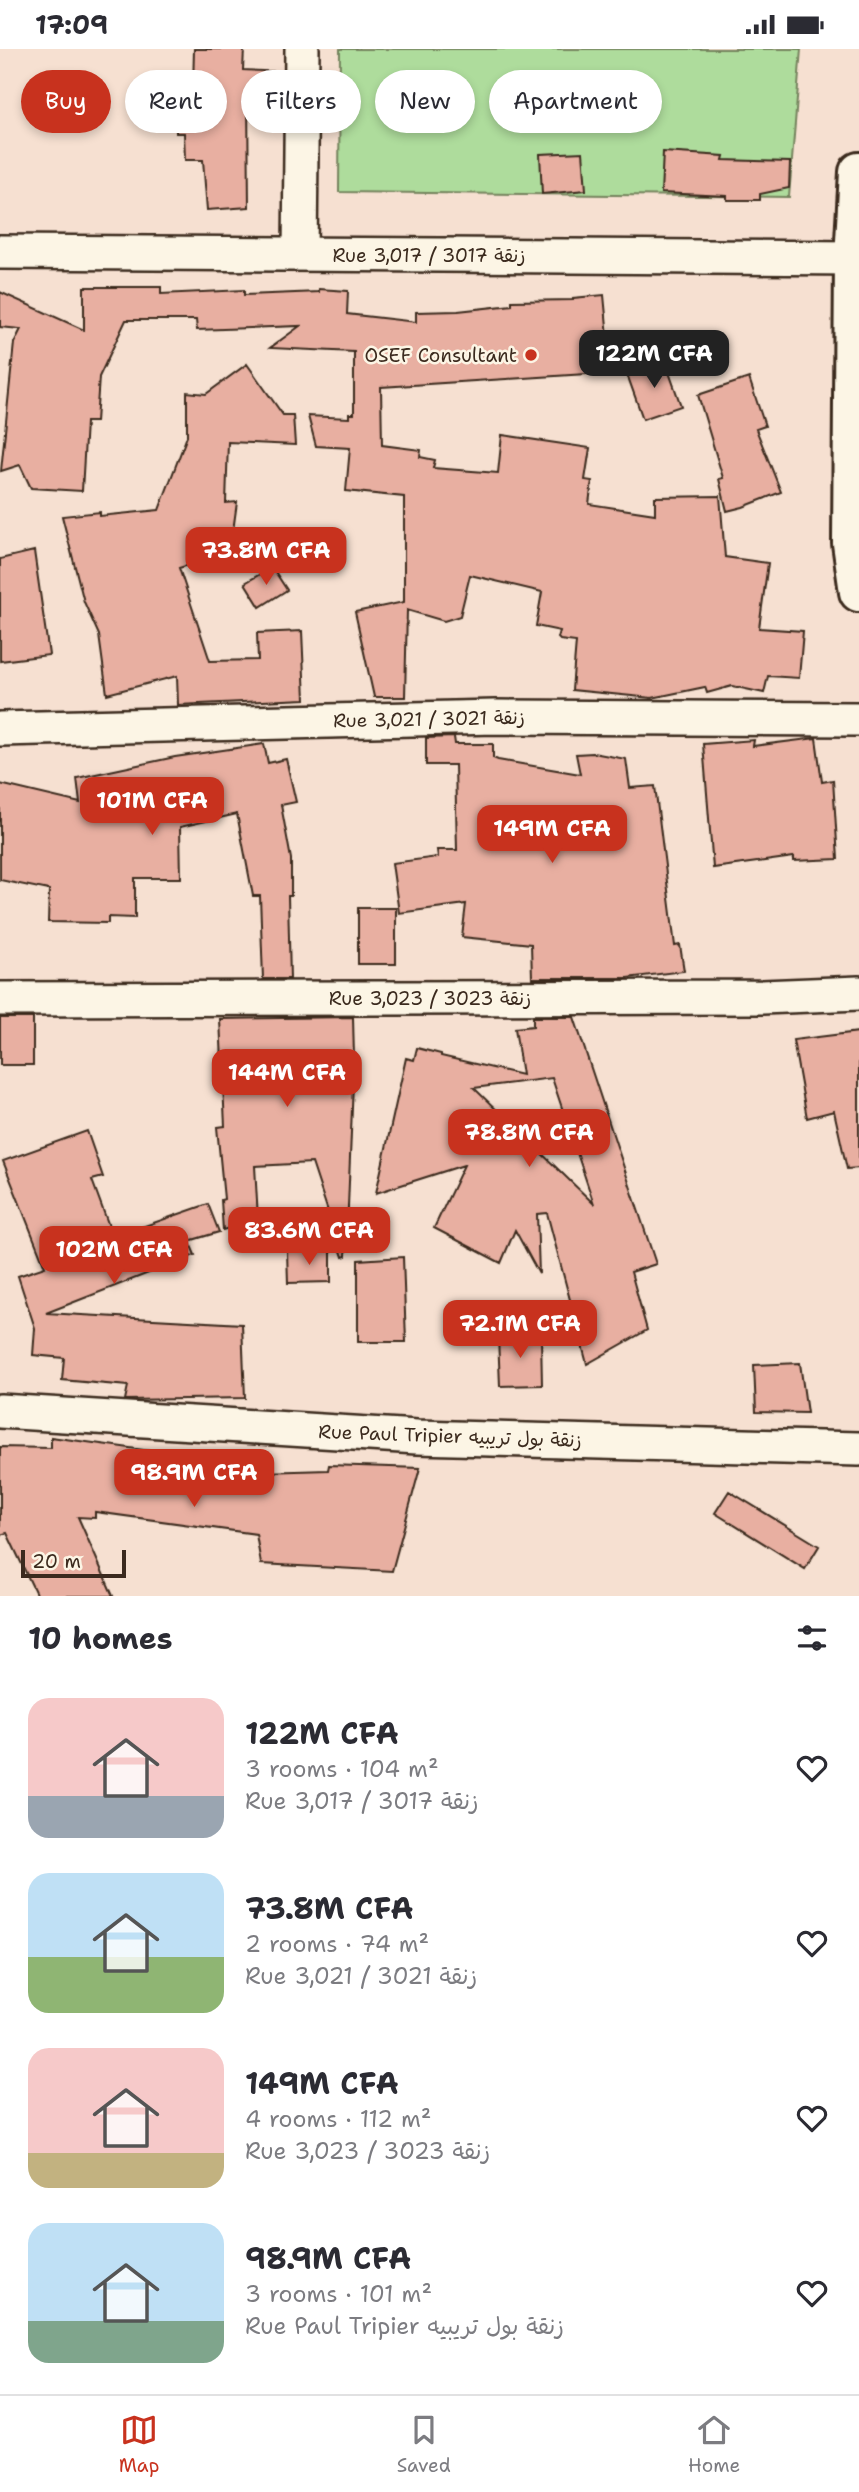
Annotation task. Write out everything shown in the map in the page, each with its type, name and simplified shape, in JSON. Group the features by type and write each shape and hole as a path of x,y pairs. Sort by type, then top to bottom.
{"street":[{"path":"300,254 303,49"},
{"path":"859,172 852,544 859,592"},
{"name":"Rue 3,017 / زنقة 3017","path":"0,252 856,258"},
{"name":"Rue 3,021 / زنقة 3021","path":"0,729 495,717 859,719"},
{"name":"Rue 3,023 / زنقة 3023","path":"0,999 762,997 859,992"},
{"name":"Rue Paul Tripier زنقة بول تريبيه","path":"0,1411 417,1437 859,1449"}],"green space":[{"path":"340,49 801,49 789,197 339,192 339,133 361,133 361,70 340,70"}],"building":[{"path":"194,49 244,49 241,70 241,133 248,133 249,207 207,210 203,160 185,160 184,133 227,133 227,70 193,70"},
{"path":"583,152 586,190 542,194 540,154"},
{"path":"663,152 724,156 723,160 790,162 789,188 760,194 760,200 727,200 727,196 661,193"},
{"path":"84,287 161,287 161,294 244,290 244,295 319,292 319,289 348,291 347,314 416,322 416,312 458,311 512,305 512,301 573,300 604,295 608,337 602,373 381,387 382,445 421,450 420,457 435,460 433,468 498,473 502,435 590,448 585,480 592,481 589,504 655,514 655,497 720,496 725,557 768,563 759,628 803,631 799,678 768,676 764,693 732,686 707,693 705,687 652,698 572,690 576,642 560,640 560,631 536,626 542,592 470,575 460,616 444,621 407,610 405,697 374,697 355,612 404,602 404,497 346,491 350,448 316,446 308,416 349,418 349,414 354,414 354,352 270,348 300,326 197,330 196,320 126,320 99,377 96,422 86,422 82,491 31,488 20,465 1,471 14,343 21,329 0,327 0,292 84,330"},
{"path":"665,361 681,406 643,419 627,374"},
{"path":"247,364 283,415 293,415 295,445 228,442 226,503 237,502 230,553 179,568 210,661 258,660 257,633 302,631 305,699 178,705 177,676 107,694 99,635 84,602 62,516 100,512 100,516 159,510 187,436 187,392 206,394"},
{"path":"749,378 765,426 756,429 781,492 727,511 719,479 723,478 698,395"},
{"path":"34,551 49,655 0,661 0,559"},
{"path":"272,567 287,590 260,607 245,583"},
{"path":"454,737 455,744 493,744 493,758 498,760 580,774 576,754 593,753 626,759 630,788 655,786 675,946 680,945 684,971 627,978 532,978 531,944 462,937 466,904 399,913 392,863 438,857 437,850 457,850 455,765 426,765 426,738"},
{"path":"816,738 822,782 833,780 838,859 794,861 794,857 713,868 703,744 754,740 753,746"},
{"path":"264,744 268,763 286,759 296,802 281,805 291,859 291,896 288,896 290,979 263,979 260,896 253,896 237,814 180,827 181,878 135,878 135,918 108,917 108,923 48,922 49,890 0,880 0,784 80,803 77,778 175,757"},
{"path":"358,908 396,908 396,964 358,964"},
{"path":"353,1017 354,1058 346,1256 343,1257 312,1163 255,1166 258,1219 223,1230 221,1200 224,1199 217,1127 225,1126 220,1019"},
{"path":"533,1017 574,1017 656,1264 631,1272 647,1330 587,1364 547,1213 537,1214 539,1274 515,1230 501,1263 434,1228 464,1165 376,1193 406,1058 414,1060 417,1048 522,1075 515,1028 533,1026","holes":["552,1078 594,1204 474,1088"]},
{"path":"0,1018 33,1018 33,1065 0,1065"},
{"path":"859,1032 859,1168 847,1169 834,1111 807,1118 793,1040"},
{"path":"87,1131 103,1177 92,1180 113,1237 208,1204 219,1232 189,1241 195,1255 46,1313 242,1324 245,1398 125,1400 128,1386 62,1380 64,1358 33,1355 35,1328 18,1276 45,1267 3,1161"},
{"path":"287,1251 331,1251 331,1282 288,1283"},
{"path":"403,1257 406,1342 358,1342 358,1260"},
{"path":"541,1335 542,1385 500,1386 498,1336"},
{"path":"800,1363 807,1413 756,1412 754,1365"},
{"path":"51,1437 230,1462 228,1473 328,1470 329,1465 420,1468 392,1571 261,1564 256,1534 95,1512 95,1518 78,1517 113,1596 37,1596 7,1533 0,1535 0,1447 51,1448"},
{"path":"729,1491 819,1546 805,1569 715,1513"}],"place":[{"name":"OSEF Consultant","path":"531,355"}]}
